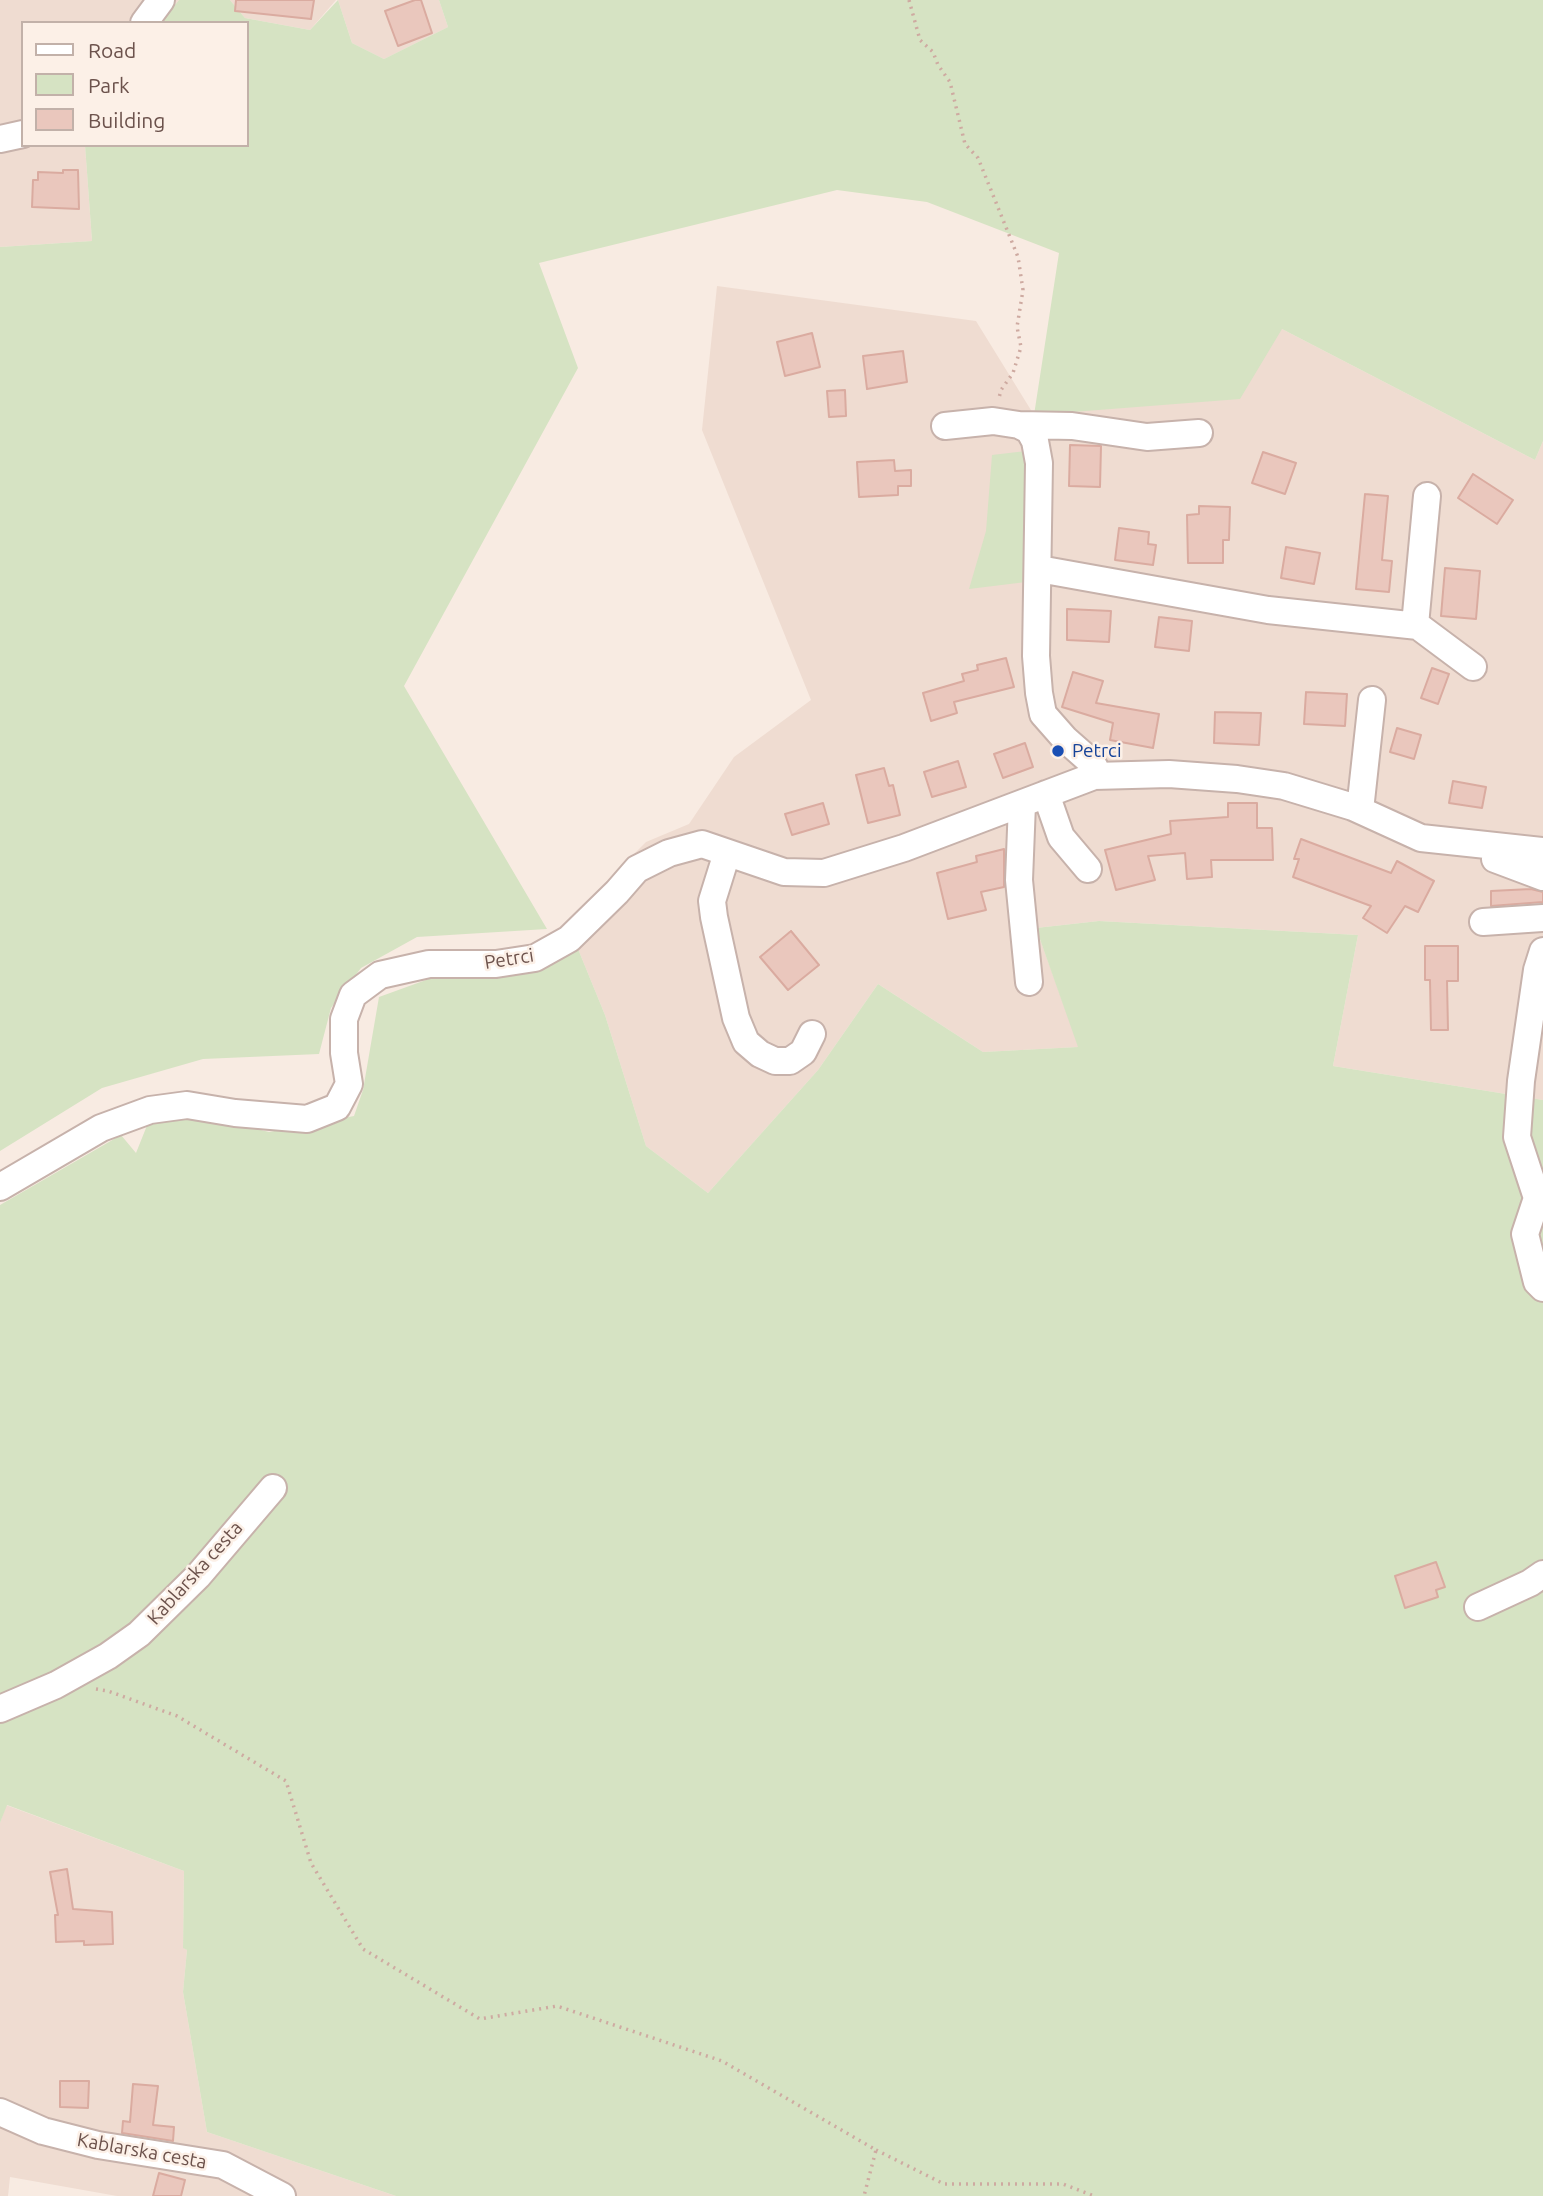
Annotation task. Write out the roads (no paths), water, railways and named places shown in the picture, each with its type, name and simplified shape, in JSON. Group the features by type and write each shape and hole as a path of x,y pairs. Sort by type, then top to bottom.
{"street":[{"path":"145,21 161,0"},
{"path":"0,139 21,134"},
{"path":"945,426 993,421 1018,425 1072,426 1147,437 1199,433"},
{"path":"1018,425 1029,430 1035,441 1039,463 1036,656 1043,714 1052,726 1090,761 1094,766 1094,776"},
{"path":"1415,625 1427,496"},
{"path":"1038,569 1268,610 1415,625 1473,667"},
{"path":"1360,810 1372,700"},
{"path":"1073,746 1063,766 1058,790 1061,836 1088,869"},
{"name":"Petrci","path":"0,1187 101,1128 150,1110 187,1105 235,1113 307,1119 337,1107 349,1084 344,1053 344,1019 353,996 380,975 429,964 496,964 535,958 569,939 637,869 669,853 702,844 784,872 824,873 904,848 1094,776 1169,774 1284,786 1360,810 1421,838 1543,851"},
{"path":"1022,804 1019,880 1029,982"},
{"path":"727,853 712,901 736,1018 746,1041 760,1054 775,1061 790,1061 803,1052 812,1034"},
{"path":"1495,859 1543,877"},
{"path":"1483,922 1543,918"},
{"path":"1543,951 1537,970 1521,1081 1517,1137 1537,1198 1525,1234 1537,1282 1543,1288"},
{"name":"Kablarska cesta","path":"0,1709 56,1685 108,1656 138,1634 198,1576 273,1488"},
{"path":"1478,1607 1530,1583 1543,1574"},
{"name":"Kablarska cesta","path":"0,2112 43,2131 99,2145 223,2165 282,2196"}],"place":[{"name":"Petrci","path":"1058,751"}]}
